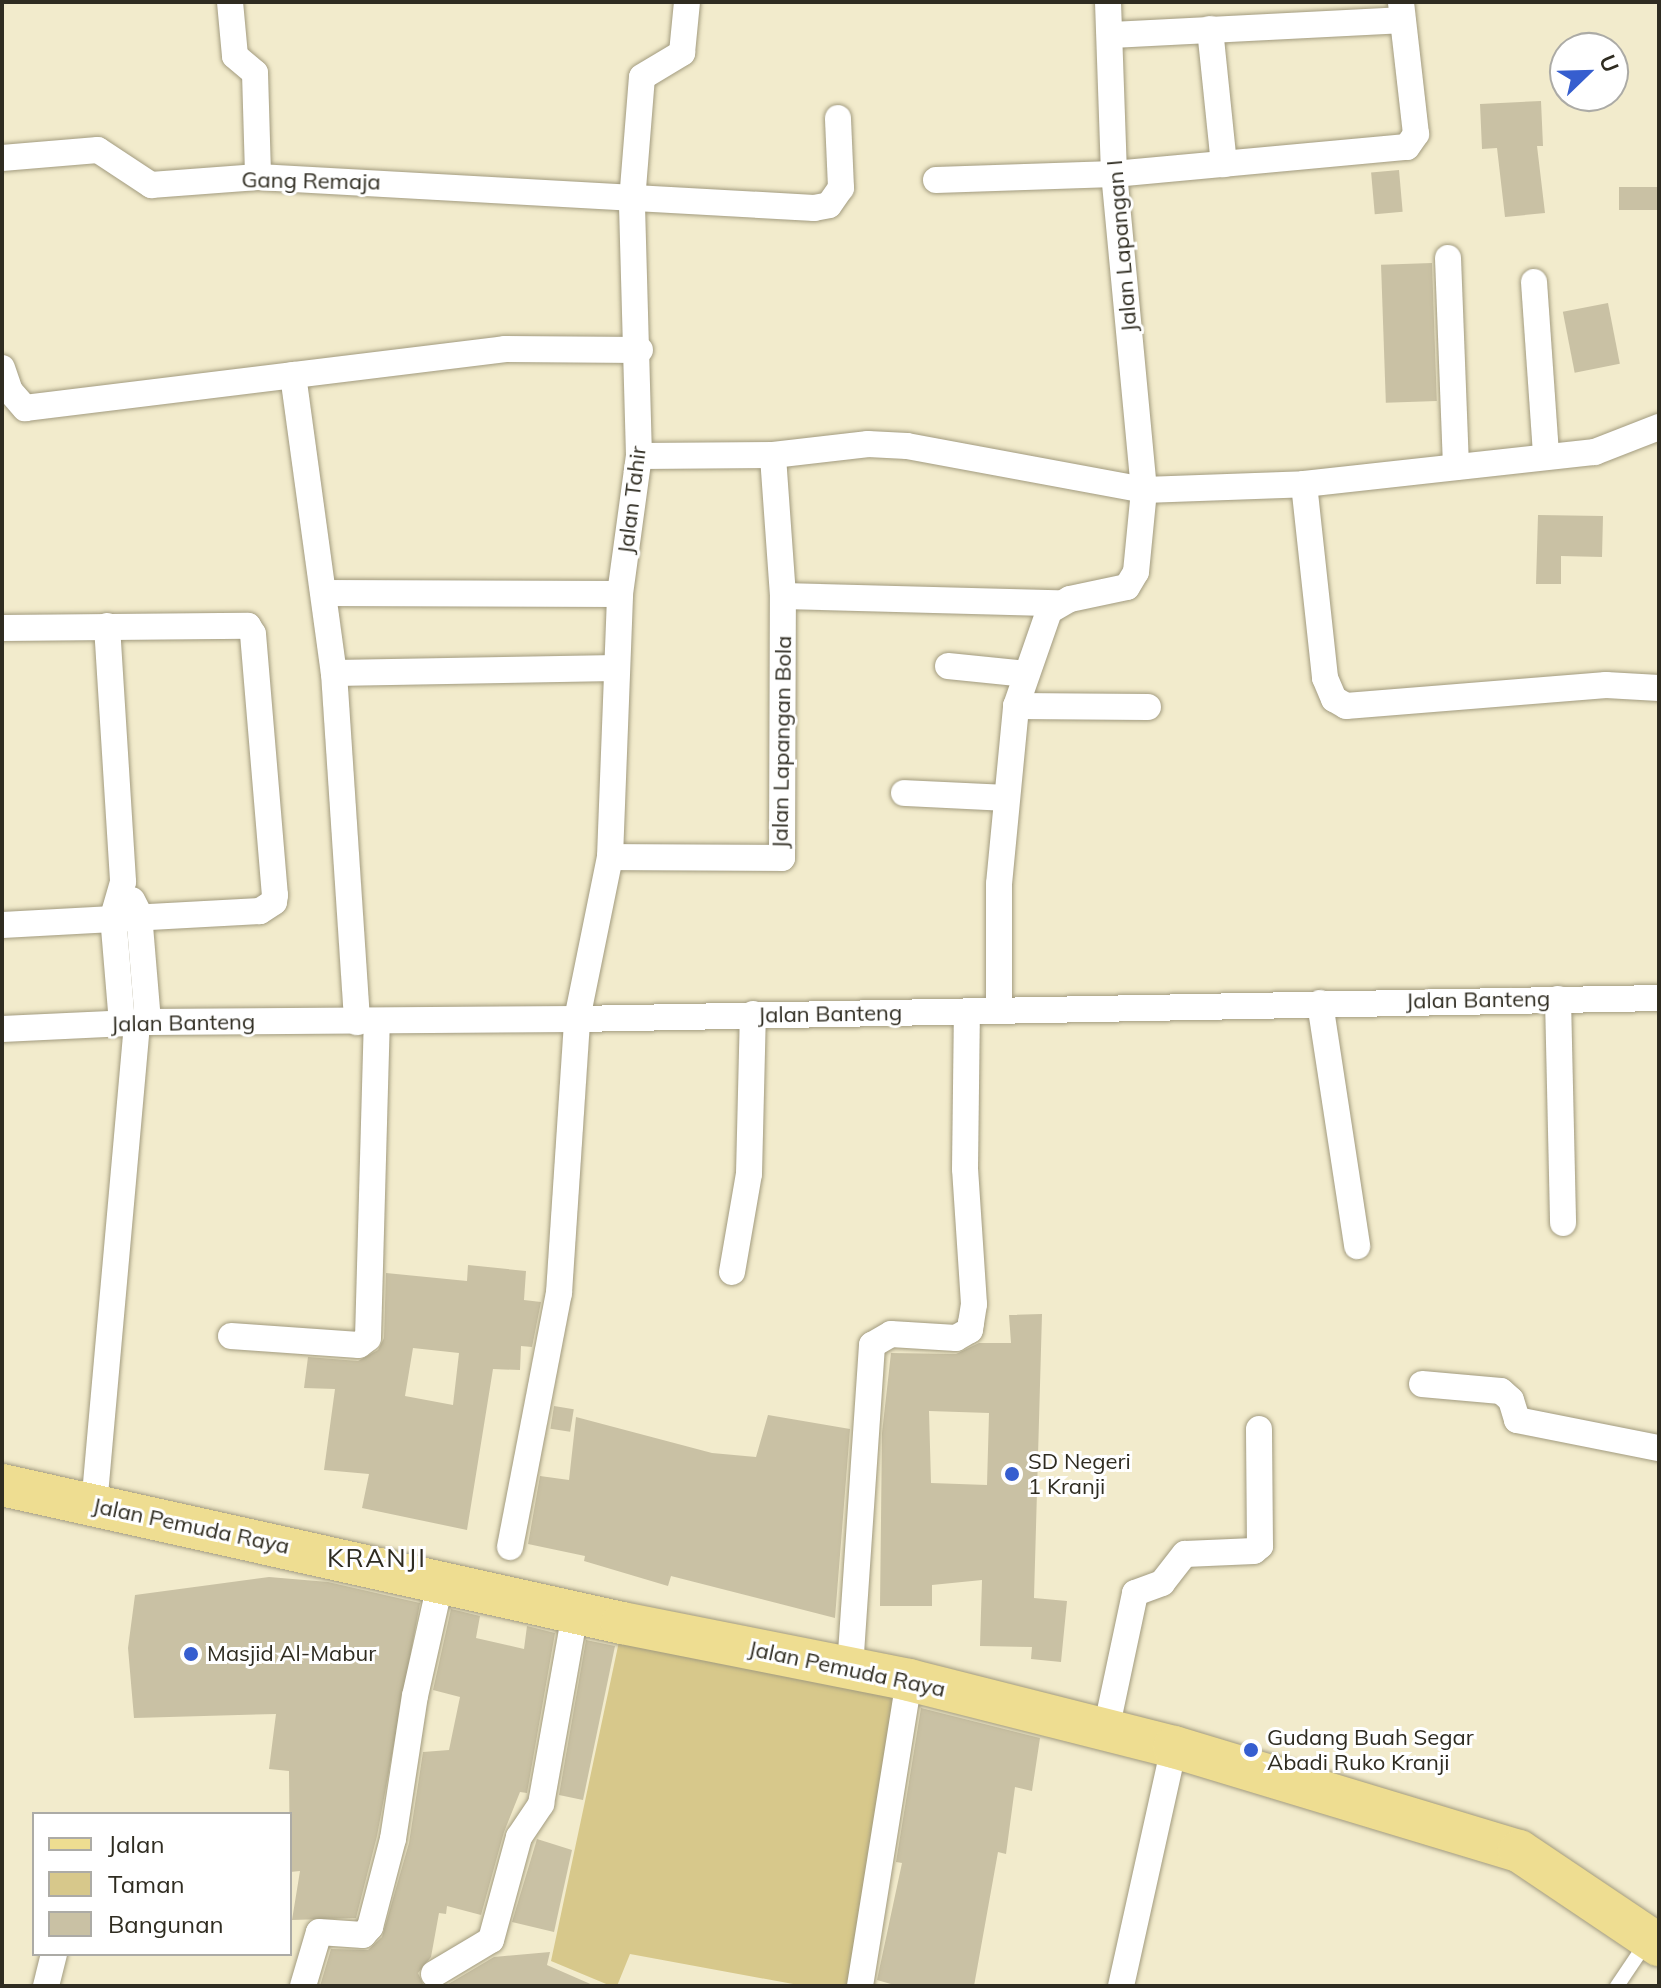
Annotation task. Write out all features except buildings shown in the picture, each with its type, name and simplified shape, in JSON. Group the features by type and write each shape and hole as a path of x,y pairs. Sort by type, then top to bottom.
{"main road":[{"name":"Jalan Pemuda Raya","path":"2,1485 441,1580 575,1613 909,1680 1174,1747 1519,1851 1654,1942"}],"street":[{"path":"230,2 235,56 255,73 258,177"},
{"name":"Jalan Tahir","path":"510,1547 559,1293 577,1019 610,857 620,594 639,456 640,350 632,201 642,77 682,53 687,2"},
{"name":"Jalan Lapangan I","path":"1057,603 1127,587 1135,579 1144,490 1114,174 1108,2"},
{"path":"936,180 1114,174 1407,147 1416,134 1402,11 1325,21 1110,35"},
{"path":"1210,29 1224,164"},
{"name":"Gang Remaja","path":"2,158 98,150 151,185 258,177 511,189 632,201 829,205 841,188 838,118"},
{"path":"1448,258 1456,467"},
{"path":"1534,282 1546,455"},
{"path":"2,368 10,391 25,408 505,349 640,350"},
{"path":"231,1336 359,1345 368,1338 367,1021 334,673 293,375"},
{"path":"639,456 773,455 868,444 907,446 1144,490 1304,484 1595,452 1659,427"},
{"name":"Jalan Lapangan Bola","path":"610,857 782,858 783,596 773,455"},
{"path":"1304,484 1325,678 1334,699 1346,706 1606,685 1659,688"},
{"path":"324,593 620,594"},
{"path":"783,596 1057,603"},
{"path":"999,1011 1005,798 1016,706 1049,611 1057,603"},
{"path":"2,628 240,623 253,634 274,902 260,911 126,915 2,925"},
{"path":"94,1506 136,1023 123,882 107,626"},
{"path":"948,666 1027,674"},
{"path":"334,673 617,668"},
{"path":"1016,706 1148,707"},
{"path":"904,793 1005,798"},
{"name":"Jalan Banteng","path":"2,1029 136,1023 577,1019 1659,998"},
{"path":"1558,999 1563,1223"},
{"path":"1320,1003 1357,1246"},
{"path":"850,1668 872,1345 891,1334 956,1338 970,1330 974,1291 965,1169 967,1012"},
{"path":"732,1272 749,1174 753,1014"},
{"path":"1422,1384 1501,1391 1511,1400 1517,1420 1659,1448"},
{"path":"1106,1730 1135,1593 1162,1583 1185,1554 1254,1551 1260,1546 1259,1429"},
{"path":"303,1986 319,1932 363,1935 370,1927 393,1839 415,1696 441,1580"},
{"path":"434,1974 491,1940 519,1837 541,1804 575,1613"},
{"path":"860,1986 909,1680"},
{"path":"1121,1986 1174,1747"},
{"path":"46,1986 54,1956"}],"lane":[{"path":"1617,1986 1654,1942"}],"green space":[{"path":"621,1632 899,1689 850,1986 804,1986 630,1954 617,1986 611,1986 551,1961"}],"place":[{"name":"SD Negeri 1 Kranji","path":"1012,1474"},
{"name":"Masjid Al-Mabur","path":"191,1654"},
{"name":"Gudang Buah Segar Abadi Ruko Kranji","path":"1251,1750"}],"district":[{"name":"KRANJI","path":"377,1558"}]}
